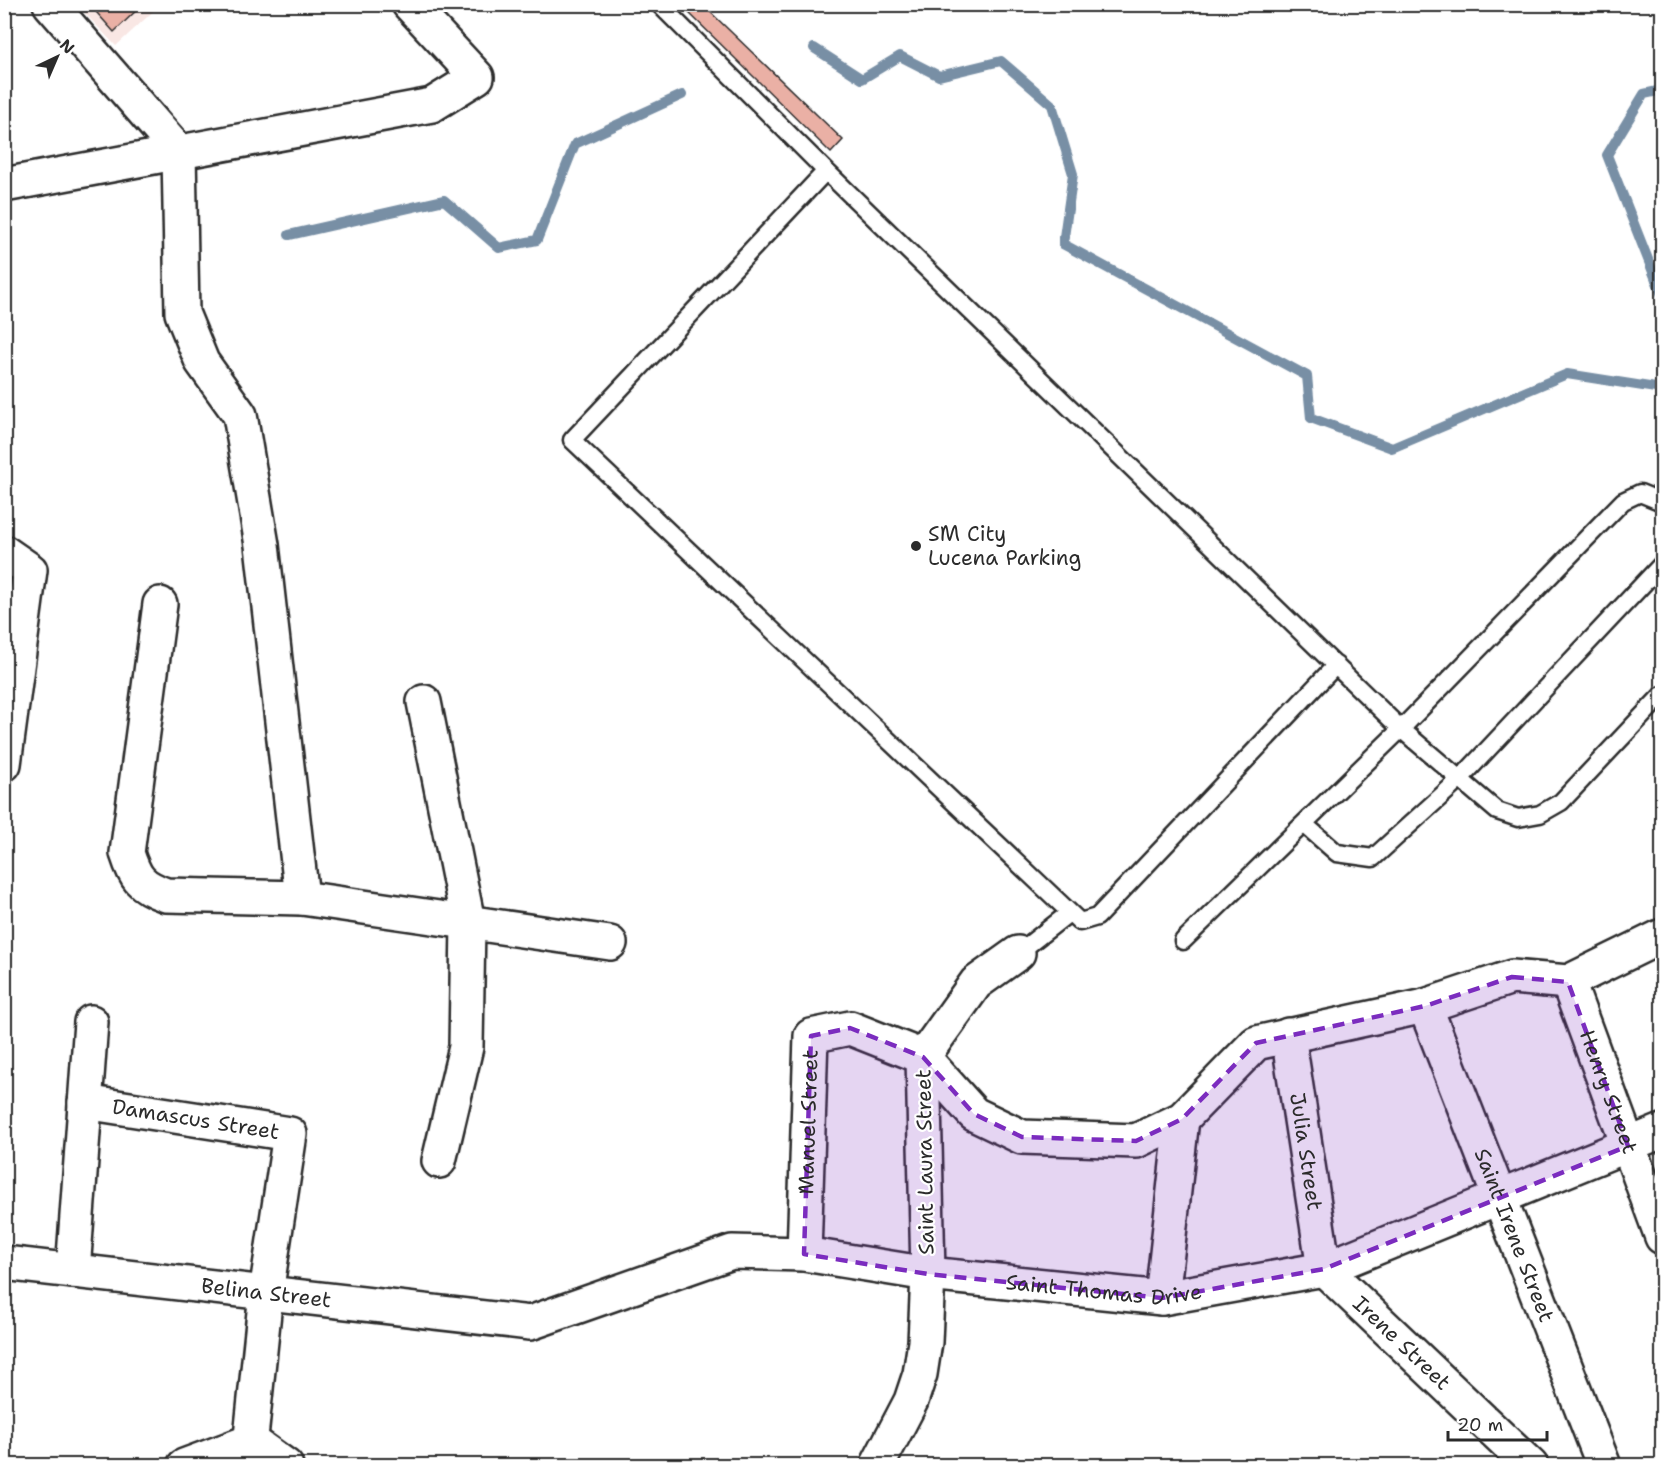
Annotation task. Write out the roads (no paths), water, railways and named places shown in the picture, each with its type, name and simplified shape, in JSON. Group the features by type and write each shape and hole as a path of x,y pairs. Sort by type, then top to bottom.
{"street":[{"path":"50,4 178,152 182,313 202,362 240,415 262,545 302,898"},
{"path":"4,185 432,105 477,77 409,4"},
{"path":"4,764 17,561"},
{"path":"160,604 127,853 134,874 148,889 166,895 302,898 610,943"},
{"path":"424,702 468,922 466,1047 439,1161"},
{"path":"923,1057 974,1114 1022,1137 1136,1140 1182,1119 1256,1043 1425,1005 1512,977 1568,982 1662,936"},
{"name":"Saint Laura Street","path":"877,1466 911,1401 920,1374 925,1342 927,1274 923,1057 976,983 1018,953"},
{"name":"Henry Street","path":"1568,982 1662,1237"},
{"name":"Saint Irene Street","path":"1425,1005 1604,1466"},
{"path":"73,1271 91,1022"},
{"name":"Manuel Street","path":"804,1254 811,1036 850,1028 923,1057"},
{"name":"Julia Street","path":"1288,1035 1324,1269"},
{"name":"Damascus Street","path":"85,1102 290,1134 266,1293"},
{"path":"1162,1298 1182,1119"},
{"name":"Saint Thomas Drive","path":"530,1323 732,1252 804,1254 927,1274 1162,1298 1324,1269 1662,1131"},
{"name":"Belina Street","path":"4,1263 530,1323"},
{"name":"Irene Street","path":"1324,1269 1532,1466"},
{"path":"250,1453 266,1293"},
{"path":"184,1466 250,1453 286,1466"}],"lane":[{"path":"659,4 826,171 1401,729 1497,811 1518,818 1540,814 1561,802 1662,695"},
{"path":"826,171 572,441 1080,922 1097,917 1336,665"},
{"path":"1183,941 1401,729 1623,501 1640,493 1662,502"},
{"path":"1304,824 1337,853 1373,858 1459,780 1662,564"},
{"path":"1018,953 1069,913"}],"waterway":[{"path":"814,48 862,79 900,56 939,76 1001,61 1052,105 1073,174 1063,244 1307,376 1311,418 1392,448 1567,374 1662,389"},
{"path":"1662,90 1644,94 1607,155 1662,295"},
{"path":"289,235 444,200 499,248 537,240 575,144 682,95"}],"place":[{"name":"SM City Lucena Parking","path":"916,546"}]}
